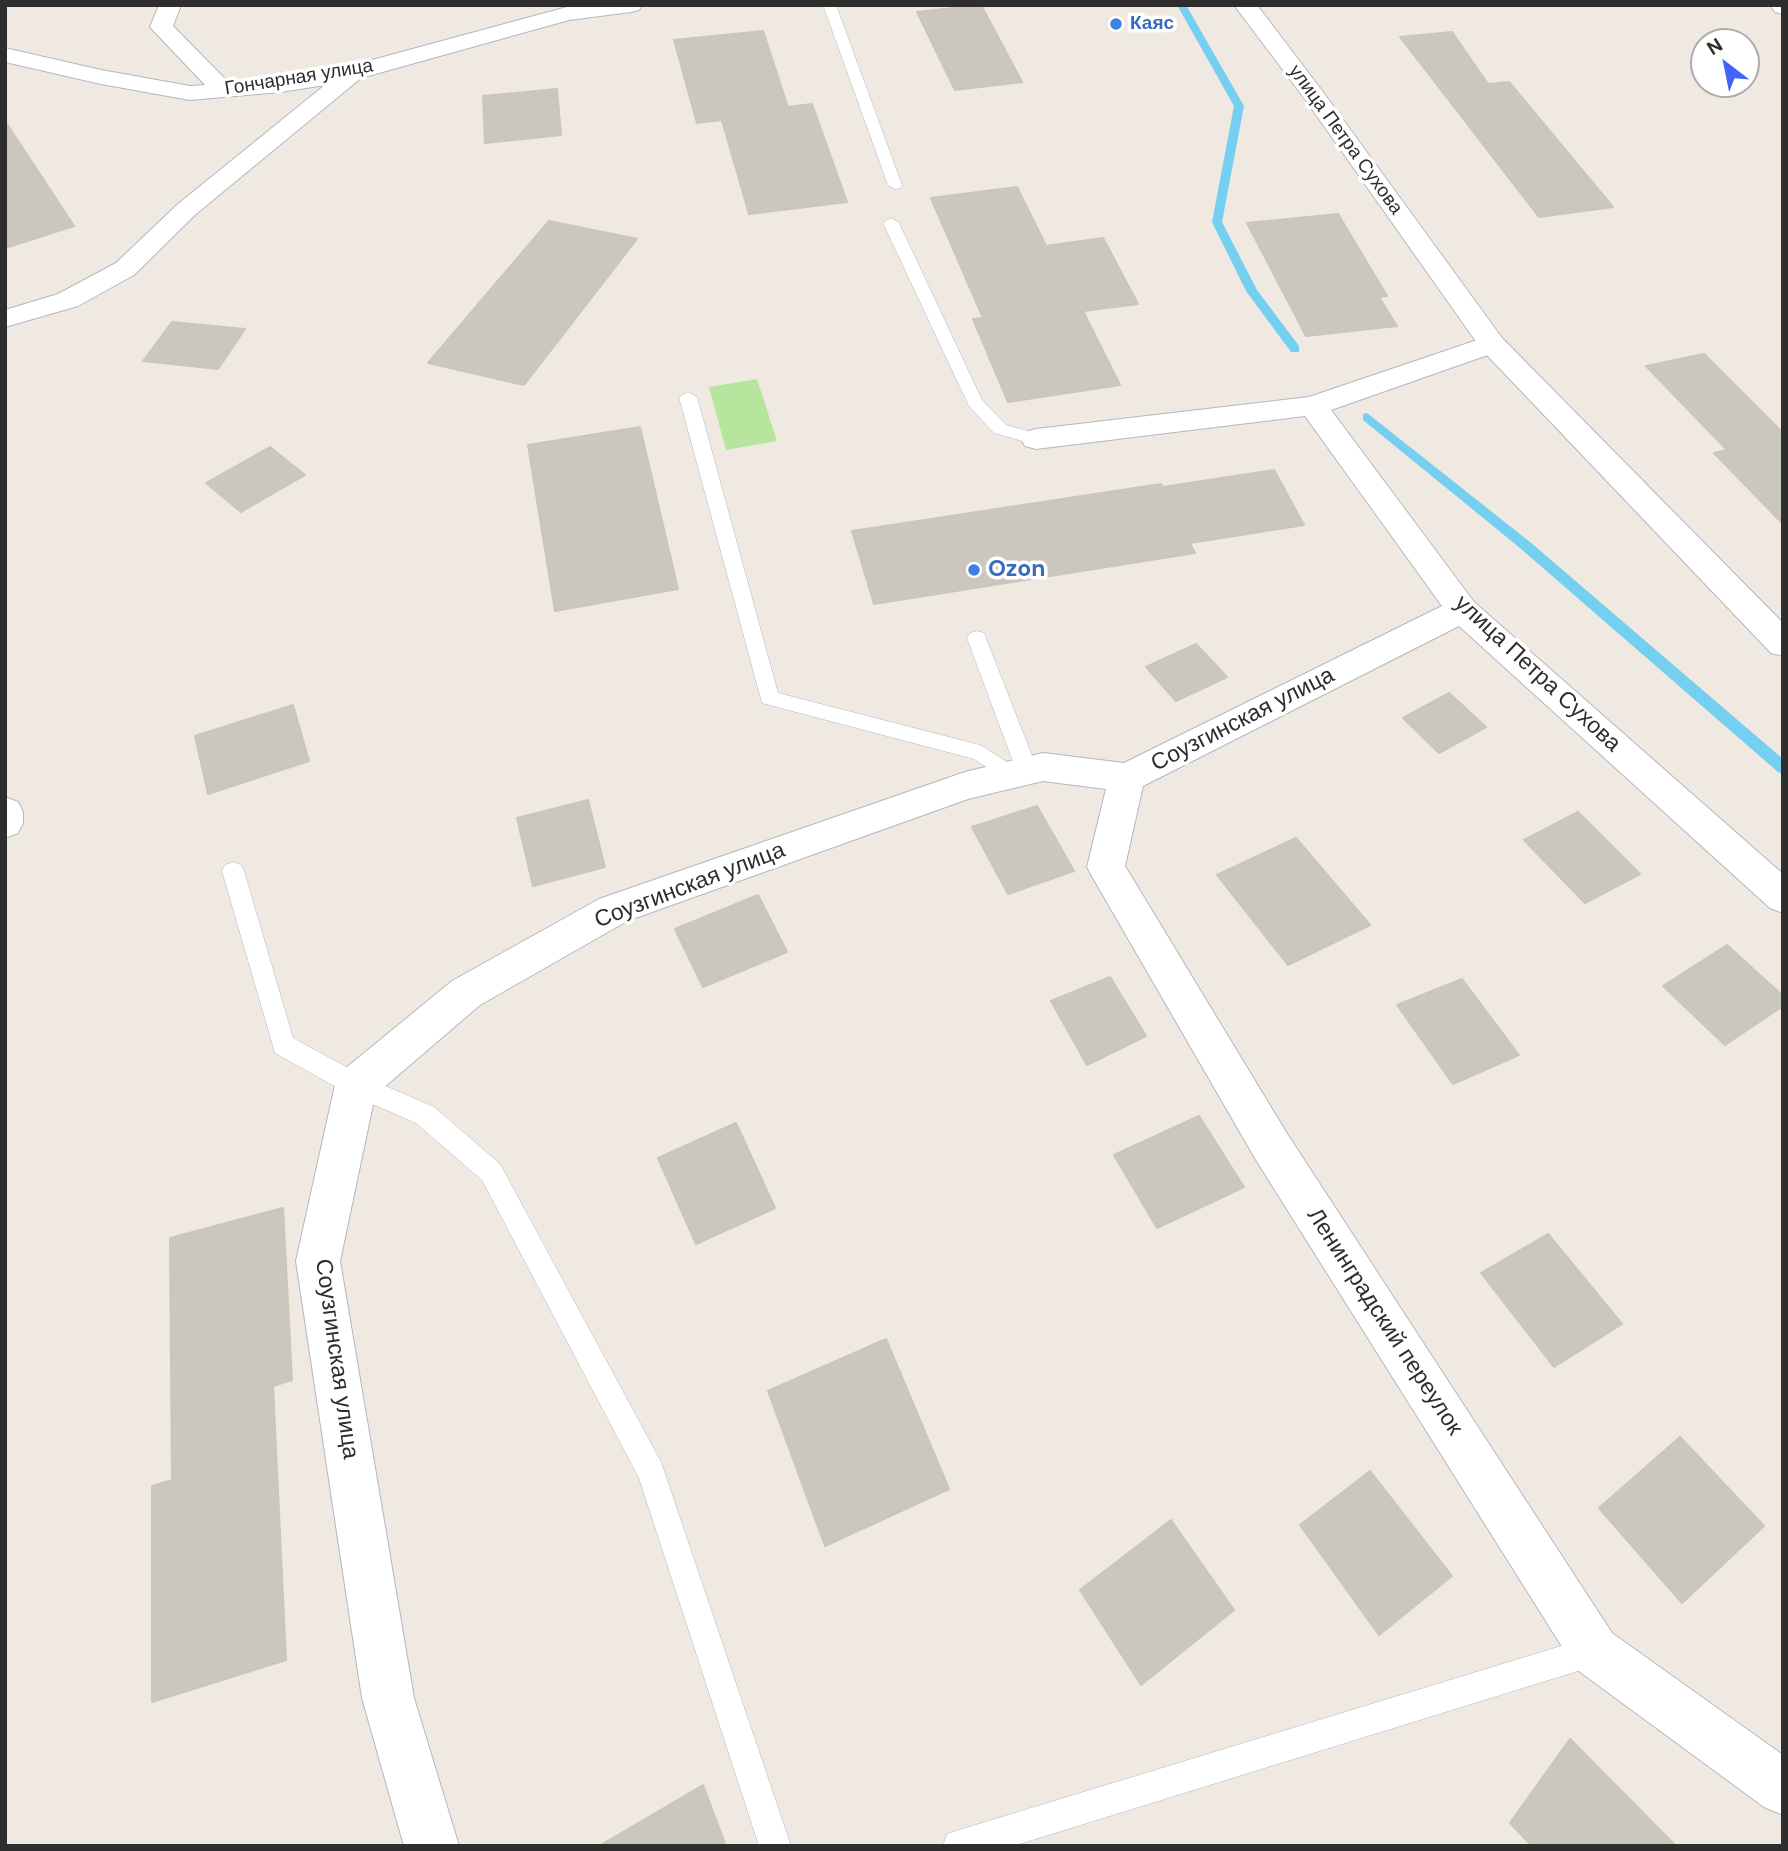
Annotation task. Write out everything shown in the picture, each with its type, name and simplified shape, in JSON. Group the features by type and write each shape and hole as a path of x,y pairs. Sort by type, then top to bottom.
{"street":[{"path":"170,5 161,27 223,90"},
{"name":"Гончарная улица","path":"5,55 101,77 190,93 281,85 352,73 567,13 631,5"},
{"name":"улица Петра Сухова","path":"1245,5 1315,97 1493,344 1783,645"},
{"path":"5,319 68,300 125,270 187,209 352,73"},
{"path":"1036,439 1313,406 1493,344"},
{"name":"улица Петра Сухова","path":"1313,406 1462,610 1783,897"},
{"name":"Соузгинская улица","path":"432,1846 387,1698 318,1261 356,1085 466,993 613,910 965,786 1043,766 1127,778 1462,610"},
{"name":"Ленинградский переулок","path":"1127,778 1106,867 1271,1146 1594,1651 1783,1788"},
{"path":"5,812 5,823"}],"lane":[{"path":"829,5 895,186"},
{"path":"891,223 975,402 1000,429 1036,439"},
{"path":"688,397 769,698 980,753 1019,773"},
{"path":"977,638 1019,773"},
{"path":"233,871 283,1045 356,1085 425,1115 491,1172 651,1472 775,1846"},
{"path":"959,1846 1594,1651"}],"green space":[{"path":"757,379 777,441 726,450 709,387"}],"building":[{"path":"981,5 1022,82 955,90 917,12"},
{"path":"763,31 788,107 812,104 847,202 749,214 722,120 697,123 674,40"},
{"path":"1452,32 1488,84 1509,82 1613,207 1539,217 1400,37"},
{"path":"557,89 561,135 485,143 483,96"},
{"path":"5,121 74,226 5,248"},
{"path":"1017,187 1046,246 1103,238 1138,304 1083,311 1120,385 1008,402 973,319 983,318 931,198"},
{"path":"1338,214 1387,296 1379,297 1397,326 1306,336 1247,223"},
{"path":"549,221 637,239 524,385 428,363"},
{"path":"172,322 245,329 218,369 143,361"},
{"path":"1704,354 1783,433 1783,524 1714,453 1727,450 1646,366"},
{"path":"640,427 678,589 555,611 528,445"},
{"path":"270,447 305,475 241,512 206,483"},
{"path":"1274,470 1304,525 1190,543 1195,553 874,604 852,531 1161,484 1163,487"},
{"path":"1196,644 1227,677 1176,701 1146,667"},
{"path":"1449,693 1486,727 1439,753 1403,718"},
{"path":"293,705 309,761 208,794 195,736"},
{"path":"588,800 605,867 533,886 517,818"},
{"path":"1037,806 1074,871 1008,894 972,827"},
{"path":"1578,812 1640,874 1585,903 1524,840"},
{"path":"1296,838 1370,925 1288,965 1217,875"},
{"path":"758,895 787,952 703,987 675,929"},
{"path":"1727,945 1783,996 1783,1006 1725,1045 1663,986"},
{"path":"1110,977 1146,1036 1087,1065 1051,1001"},
{"path":"1462,979 1519,1055 1453,1084 1397,1005"},
{"path":"1199,1116 1244,1187 1157,1228 1114,1155"},
{"path":"736,1123 775,1208 696,1244 658,1158"},
{"path":"283,1208 292,1380 273,1386 286,1660 152,1702 152,1486 172,1480 170,1238"},
{"path":"1548,1234 1622,1324 1554,1367 1481,1273"},
{"path":"886,1339 949,1489 825,1546 768,1391"},
{"path":"1680,1437 1764,1526 1682,1603 1599,1508"},
{"path":"1370,1471 1452,1576 1379,1635 1300,1525"},
{"path":"1171,1520 1234,1610 1141,1685 1080,1590"},
{"path":"1570,1739 1676,1846 1532,1846 1510,1823"},
{"path":"703,1785 726,1846 599,1846"}],"waterway":[{"path":"1181,5 1239,106 1217,222 1252,291 1295,349"},
{"path":"1367,417 1525,545 1783,768"}],"place":[{"name":"Каяс","path":"1116,24"},
{"name":"Ozon","path":"974,570"}]}
